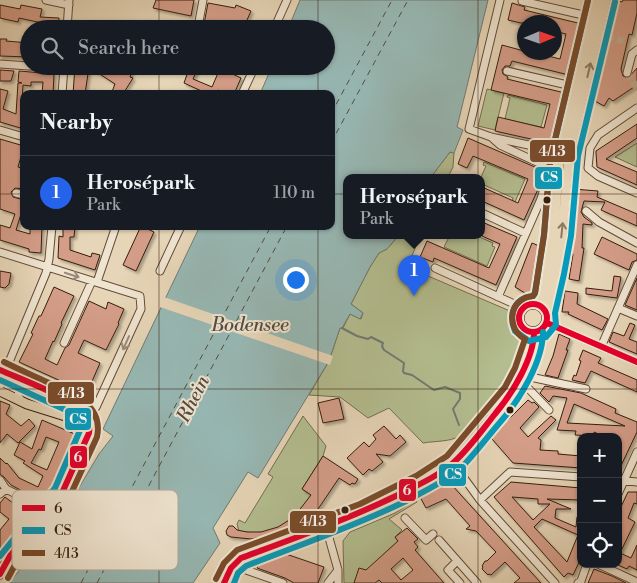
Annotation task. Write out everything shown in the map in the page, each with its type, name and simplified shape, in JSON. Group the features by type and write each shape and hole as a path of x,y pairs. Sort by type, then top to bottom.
{"main road":[{"path":"538,305 543,296 553,236 554,170 561,152 597,0"},
{"path":"546,312 538,305 531,304 522,310 520,323 527,331 534,332 541,330 547,323 546,312 556,272 562,235 569,155 602,35 606,0"},
{"path":"224,583 231,568 241,558 363,512 401,494 453,463 502,406 519,379 534,339 534,332"},
{"path":"3,369 73,403 84,411 90,427 90,433 86,438 63,490"},
{"path":"0,391 26,404 75,419 80,424 86,438"},
{"path":"0,574 12,554"}],"street":[{"path":"46,0 69,2 68,20"},
{"path":"199,20 202,0"},
{"path":"278,20 287,0"},
{"path":"500,0 468,129 491,137 561,152"},
{"path":"522,1 592,17"},
{"path":"627,73 632,54 637,50"},
{"path":"0,64 20,65"},
{"path":"507,71 576,87"},
{"path":"62,90 63,75"},
{"path":"244,90 251,75"},
{"path":"637,108 598,135 590,148 588,168 598,176 637,193"},
{"path":"0,130 20,136"},
{"path":"491,137 500,145 554,170 498,297"},
{"path":"532,160 535,147"},
{"path":"16,193 20,194"},
{"path":"586,211 599,222 637,243"},
{"path":"485,214 526,233"},
{"path":"0,385 4,379 3,369 48,267 52,230"},
{"path":"64,343 94,282 114,230"},
{"path":"160,271 179,230"},
{"path":"0,252 140,296 142,305 140,311 96,407 89,411 84,411"},
{"path":"502,288 505,287 516,263"},
{"path":"435,268 516,305 522,310"},
{"path":"601,347 636,269"},
{"path":"618,308 637,316"},
{"path":"547,323 637,362"},
{"path":"519,379 586,390"},
{"path":"519,379 549,410"},
{"path":"26,404 19,399 18,391 22,385 31,384"},
{"path":"622,479 637,452"},
{"path":"453,463 480,500 556,583"},
{"path":"480,500 510,472 577,477"},
{"path":"0,480 3,492"},
{"path":"622,481 637,482"},
{"path":"405,518 426,540 433,534"},
{"path":"326,527 338,570 338,583"},
{"path":"439,540 477,583"},
{"path":"457,561 448,570 462,583 471,576"},
{"path":"578,583 581,581 586,568"},
{"path":"607,568 637,582"},
{"path":"246,570 283,583"},
{"path":"328,583 338,570"}],"green space":[{"path":"487,89 504,93 495,130 478,126"},
{"path":"508,95 547,105 541,127 505,119 510,98 507,97"},
{"path":"637,143 637,167 615,157"},
{"path":"450,152 454,153 453,167 450,174 433,174"},
{"path":"484,162 525,179 515,202 512,201 513,198 485,185 485,174 482,174 486,166 483,165"},
{"path":"396,239 419,239 407,267 510,311 514,327 522,337 517,358 508,378 469,429 452,439 423,443 389,408 368,418 340,397 309,395 329,361 340,328 343,328 350,314 361,319 363,313 351,304 379,253 387,249"},
{"path":"448,239 484,239 493,243 492,246 495,247 487,266 444,247"},
{"path":"25,387 30,387 76,409 67,412 27,400 23,398 21,392"},
{"path":"303,416 326,446 323,456 302,489 311,495 297,513 281,526 262,532 239,531 237,524 239,520 245,523 273,477 268,474"},
{"path":"416,500 417,502 389,519 402,530 395,537 398,541 354,583 344,583 343,541 350,532 395,513"}],"water":[{"name":"Bodensee","path":"300,0 488,0 457,127 463,130 454,153 450,152 433,174 343,174 343,239 396,239 387,249 379,253 351,304 363,313 360,319 350,314 342,328 340,328 329,361 258,478 248,472 213,528 220,543 193,583 9,583 20,570 178,570 178,490 78,490 99,454 113,436 103,429 198,230 335,230 335,90 262,90 268,75 335,75 335,20 292,20"}],"pier":[{"path":"164,297 333,356 330,365 160,307"}],"building":[{"path":"156,0 194,0 191,16 153,8"},
{"path":"615,0 622,2 623,0 637,0 637,13 632,35 629,34 621,69 623,76 628,78 637,68 637,85 613,101 609,98 604,106 593,100 590,96 595,90 592,85 596,83 606,41 612,38 612,34 608,31"},
{"path":"208,3 235,8 236,5 251,11 247,20 205,20"},
{"path":"512,3 525,7 524,10 545,15 517,15 517,22 508,20"},
{"path":"0,5 20,9 21,5 42,9 40,17 59,18 59,20 28,20 19,18 18,22 0,18"},
{"path":"562,19 582,24 569,75 512,61 510,66 505,66 502,70 503,74 508,77 507,79 565,93 553,144 495,131 498,117 544,128 550,104 491,90 502,45 517,49 517,60 562,60 566,34 562,33"},
{"path":"0,39 20,42 20,57 0,56"},
{"path":"0,70 14,71 11,81 0,81"},
{"path":"19,71 20,75 54,75 53,90 42,90 43,82 31,82 31,86 23,85 23,90 20,90 20,128 0,122 0,89 8,91 3,109 16,114 18,83 22,83 18,82"},
{"path":"74,75 88,75 86,90 73,90"},
{"path":"101,75 131,75 130,77 133,78 126,90 113,90 115,84"},
{"path":"187,75 195,75 193,79 212,87 217,75 235,75 241,78 236,90 199,90 184,83"},
{"path":"637,124 637,138 606,159 637,172 637,185 597,167 596,151"},
{"path":"468,138 544,171 524,220 485,202 485,188 518,203 528,179 473,156 467,168 458,164"},
{"path":"0,139 20,145 18,167 20,168 20,189 15,188 11,192 13,197 20,199 20,217 16,230 30,234 30,230 42,230 41,253 29,252 29,249 0,240 0,225 10,228 15,214 0,209"},
{"path":"573,189 598,191 597,197 637,214 637,226 601,210 605,202 584,201 581,212 592,225 583,224 582,248 584,248 579,281 569,279 573,254 567,253"},
{"path":"485,223 517,237 496,285 434,258 433,262 420,257 427,241 489,268 500,244 485,237"},
{"path":"63,230 75,230 74,237 70,237 70,250 91,257 92,253 100,255 95,270 58,258 59,236 63,237"},
{"path":"139,230 154,232 136,271 123,265"},
{"path":"602,237 637,254 637,260 632,262 629,270 594,254"},
{"path":"532,243 544,248 540,274 530,296 515,287"},
{"path":"0,271 11,273 9,284 5,288 0,287"},
{"path":"614,276 621,277 617,298 586,294 586,288 612,291"},
{"path":"637,278 637,310 625,305"},
{"path":"54,287 74,296 45,359 57,365 65,348 69,345 89,301 106,309 108,302 124,309 106,350 84,340 78,353 100,363 87,393 19,362"},
{"path":"565,291 578,293 577,304 608,319 602,330 568,314 569,312 562,312"},
{"path":"630,323 635,325 629,339 637,342 637,354 609,342 613,332 624,336"},
{"path":"559,334 570,339 558,378 545,375"},
{"path":"583,350 601,358 598,363 637,380 637,392 591,371 585,383 572,380 574,375 576,376"},
{"path":"545,386 581,393 616,409 615,413 637,422 637,432 622,464 622,433 594,432 577,433 577,435 575,435 576,431 557,430 567,398 553,396 549,402 540,393","holes":["574,404 625,426 567,423"]},
{"path":"339,398 344,419 323,423 318,403"},
{"path":"528,400 532,403 534,402 539,407 520,428 528,437 551,416 556,420 538,438 541,440 540,450 558,451 558,454 577,456 577,468 513,463 492,439 492,436"},
{"path":"0,401 10,405 6,414 21,426 29,419 35,426 18,443 7,434 0,443"},
{"path":"42,420 77,435 67,460 65,459 51,490 20,490 11,485 0,474 0,458 7,463 19,478 38,487 43,476 23,463 25,461 14,455 20,442 32,449","holes":["46,437 59,442 47,470 31,463 39,449 41,450"]},
{"path":"384,426 396,439 400,435 406,442 390,456 376,454 383,462 372,471 369,469 363,475 347,458 364,442 369,447 376,439 373,435"},
{"path":"323,456 358,479 355,484 352,483 350,485 339,478 314,515 308,511 295,524 275,535 251,539 227,535 226,531 229,526 247,532 261,532 278,527 294,517 311,495 302,489"},
{"path":"511,482 577,488 577,500 547,499 571,509 556,509 555,518 576,527 577,517 577,535 542,519 534,527 567,562 577,537 577,566 573,575 568,573 564,577 494,497","holes":["512,497 538,499 538,504 550,504 533,520"]},
{"path":"450,483 541,583 514,583 520,578 505,562 491,575 488,575 482,569 485,561 496,552 476,531 466,529 470,526 446,499 426,508 420,497"},
{"path":"628,492 637,492 637,504 634,503 628,518 635,522 622,549 622,523 622,505"},
{"path":"5,497 12,502 12,544 0,561 0,530 9,519 0,512 0,503"},
{"path":"407,528 418,539 414,542 418,547 415,550 444,583 382,583 379,580 375,583 354,583 359,568 366,570 398,541 395,537","holes":["403,558 413,570 401,580 391,569"]},
{"path":"637,545 637,570 629,566 627,569 622,567 622,554 631,558"},
{"path":"286,554 324,567 318,583 294,583 257,568 259,564"},
{"path":"594,569 612,576 626,583 588,583"}],"waterway":[{"path":"342,328 357,336 368,339 371,337 383,343 384,350 404,363 404,373 412,375 434,390 445,387 460,393 460,399 453,409 459,425"}],"ferry route":[{"path":"335,107 392,0"},
{"path":"335,136 408,0"},
{"path":"130,490 269,230"},
{"path":"146,490 285,230"},
{"path":"81,583 88,570"},
{"path":"97,583 104,570"}],"tunnel":[{"path":"607,36 627,42"},
{"path":"627,73 637,88"}],"transit line":[{"name":"CS","path":"588,0 550,161 544,235 535,293 533,296 526,297 517,303 513,313 512,319 515,331 529,341 546,337 556,325 555,313 571,236 578,156 615,2"},
{"name":"4/13","path":"216,579 224,563 237,550 360,504 416,476 447,456 505,387 515,368 525,339 514,328 512,314 519,302 533,296 535,293 544,235 550,161 588,0"},
{"name":"6","path":"533,304 543,308 547,318 543,328 533,332 523,328 519,318 523,308 533,304"},
{"name":"6","path":"547,323 637,362"},
{"name":"6","path":"224,583 231,568 241,558 361,512 428,480 453,463 502,406 515,386 530,353 534,332"},
{"name":"CS","path":"234,583 238,573 246,566 385,511 433,487 460,469 509,411 523,391 535,367 543,332"},
{"name":"4/13","path":"4,362 75,395 84,401 96,416 98,426 97,437 73,490"},
{"name":"6","path":"0,370 59,396 70,402 85,415 88,421 89,433 63,490"},
{"name":"CS","path":"0,380 68,411 79,420 81,428 53,490"},
{"name":"CS","path":"0,556 12,541"},
{"name":"6","path":"0,574 12,554"},
{"name":"4/13","path":"8,578 12,570"}],"place":[{"name":"Herosépark","path":"414,296"}],"water label":[{"name":"Rhein","path":"193,399"}]}
